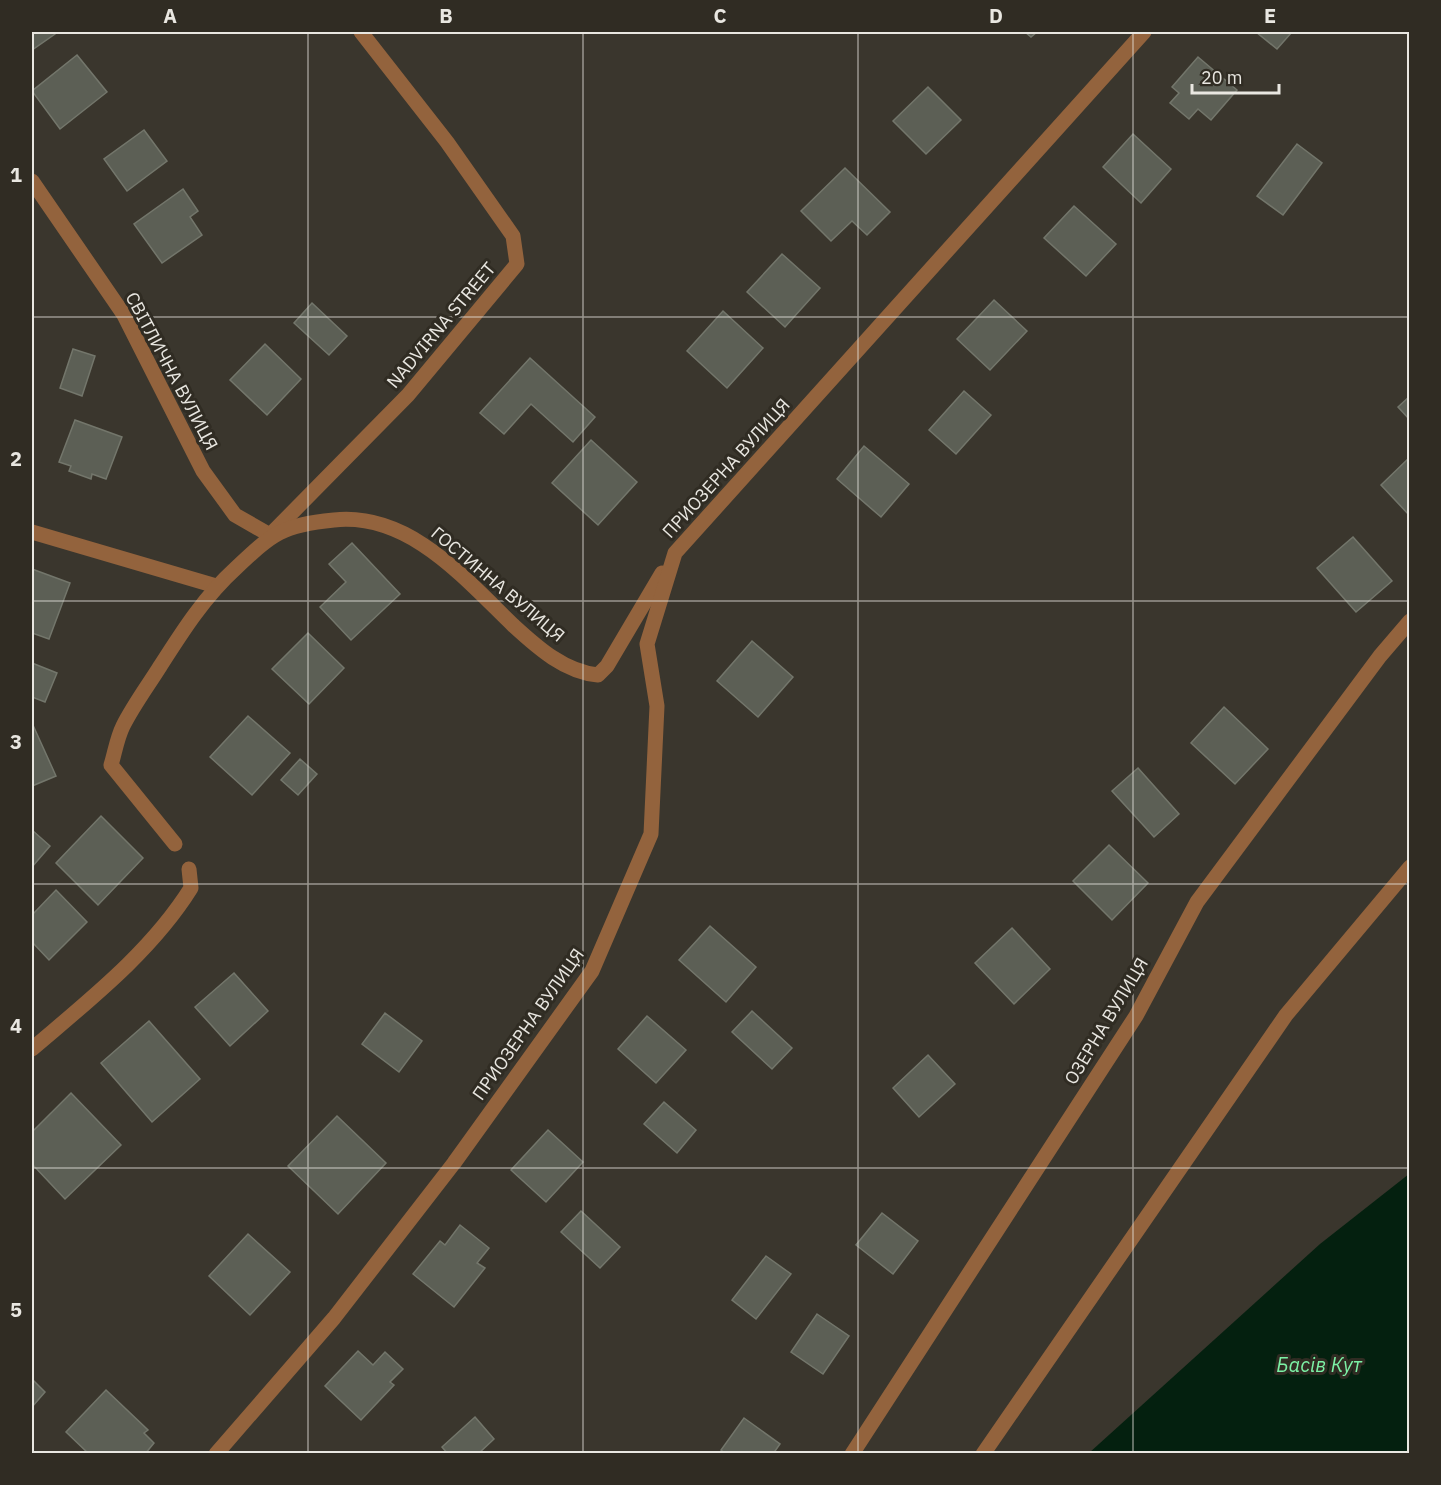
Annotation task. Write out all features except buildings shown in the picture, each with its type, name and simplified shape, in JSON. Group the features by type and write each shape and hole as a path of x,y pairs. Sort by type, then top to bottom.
{"street":[{"name":"NADVIRNA STREET","path":"270,535 408,394 517,264 513,236 447,142 361,32"},
{"name":"ПРИОЗЕРНА ВУЛИЦЯ","path":"216,1454 334,1318 454,1163 592,971 651,834 657,706 647,644 675,553 1144,32"},
{"name":"СВІТЛИЧНА ВУЛИЦЯ","path":"32,181 124,315 203,471 235,515 270,535"},
{"name":"ГОСТИННА ВУЛИЦЯ","path":"175,844 111,765 122,728 193,615 216,586 270,535 304,523 350,518 377,521 406,533 457,571 537,647 568,667 598,675 607,666 675,553"},
{"path":"32,532 216,586"},
{"name":"ОЗЕРНА ВУЛИЦЯ","path":"852,1454 1136,1016 1197,902 1380,656 1410,621"},
{"path":"983,1454 1286,1015 1410,867"},
{"path":"32,1049 98,992 164,927 191,888 189,869"}],"water":[{"name":"Басів Кут","path":"1409,1174 1409,1453 1089,1453 1320,1244"}]}
